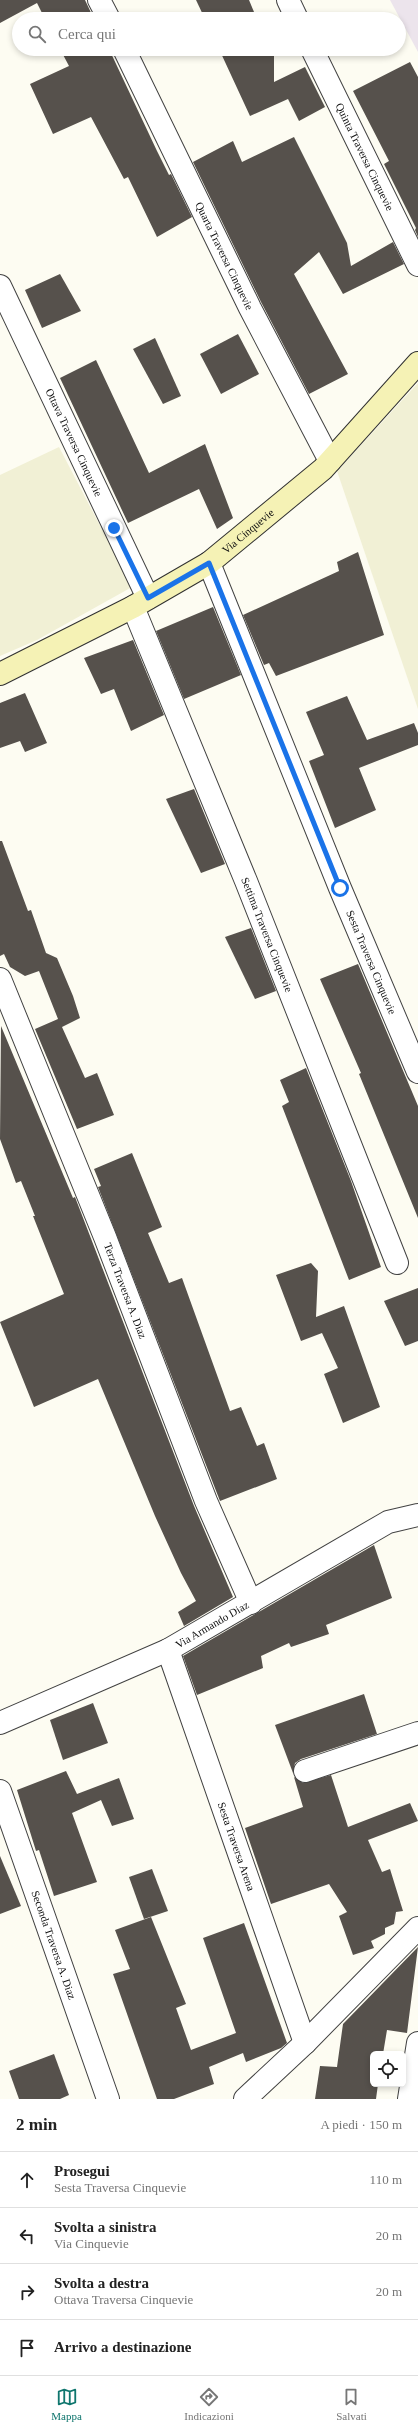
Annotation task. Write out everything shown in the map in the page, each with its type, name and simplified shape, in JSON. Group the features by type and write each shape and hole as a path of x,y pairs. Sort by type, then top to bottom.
{"street":[{"path":"99,0 105,12"},
{"path":"288,0 294,12"},
{"name":"Quarta Traversa Cinquevie","path":"127,56 250,308 330,461"},
{"name":"Quinta Traversa Cinquevie","path":"315,56 418,264"},
{"name":"Ottava Traversa Cinquevie","path":"0,286 140,603"},
{"name":"Via Cinquevie","path":"0,674 140,603 209,563 330,461 418,363"},
{"name":"Sesta Traversa Cinquevie","path":"209,563 340,888 418,1072"},
{"name":"Settima Traversa Cinquevie","path":"140,603 246,881 397,1263"},
{"name":"Terza Traversa A. Diaz","path":"0,979 105,1237 206,1501 251,1603"},
{"name":"Via Armando Diaz","path":"0,1723 126,1670 168,1650 388,1522 418,1515"},
{"name":"Sesta Traversa Arena","path":"168,1650 305,2043"},
{"path":"305,1771 418,1733"},
{"name":"Seconda Traversa A. Diaz","path":"0,1791 108,2099"},
{"path":"245,2099 305,2043 418,1928"},
{"path":"410,2099 418,2044"}],"shaded area":[{"path":"390,0 418,0 418,52 406,30 406,12 396,12"}],"green space":[{"path":"418,383 418,709 337,471"},
{"path":"59,447 132,587 37,640 0,656 0,475"}],"building":[{"path":"0,0 85,0 91,12 42,12 37,3 20,12 12,12 12,17 0,23"},
{"path":"196,0 249,0 254,12 202,12"},
{"path":"64,56 112,56 157,151 169,175 171,174 192,217 157,237 128,177 124,179 91,117 53,134 30,84 69,66"},
{"path":"222,56 274,56 274,82 305,67 325,107 299,121 288,99 250,116"},
{"path":"410,62 418,77 418,237 415,230 416,228 384,164 389,161 353,91"},
{"path":"294,137 347,243 351,266 393,242 404,264 343,294 319,252 294,274 348,374 309,394 261,302 193,162 233,141 242,162"},
{"path":"60,274 81,311 42,328 25,290"},
{"path":"238,334 259,374 221,394 200,354"},
{"path":"155,338 181,396 163,404 133,349"},
{"path":"96,360 149,473 205,444 233,518 217,529 199,489 128,523 60,378"},
{"path":"358,552 384,635 276,676 269,663 264,665 243,615 339,571 337,562"},
{"path":"213,607 241,675 184,699 156,631"},
{"path":"133,640 164,715 131,731 114,689 101,694 84,658"},
{"path":"25,693 47,743 25,752 20,741 0,748 0,703"},
{"path":"347,696 367,740 414,723 418,733 418,745 359,768 376,810 335,828 309,761 324,755 306,712"},
{"path":"194,789 225,864 201,873 166,799"},
{"path":"0,841 2,841 28,911 31,910 46,953 57,958 73,996 80,1018 62,1027 85,1078 97,1073 114,1115 77,1129 35,1029 58,1019 60,1024 39,971 25,976 10,967 4,954 0,956"},
{"path":"251,928 276,991 255,999 225,937"},
{"path":"358,964 418,1106 418,1218 359,1074 361,1073 320,979"},
{"path":"1,1026 73,1198 75,1197 194,1506 233,1597 184,1626 178,1612 196,1601 181,1573 155,1516 98,1379 34,1407 0,1322 64,1294 33,1216 35,1216 21,1181 16,1183 0,1139"},
{"path":"306,1068 351,1181 381,1267 349,1280 282,1106 289,1102 280,1080"},
{"path":"132,1153 162,1227 148,1233 169,1283 182,1278 230,1411 241,1407 257,1446 264,1443 277,1479 220,1501 98,1187 101,1186 94,1169"},
{"path":"311,1263 318,1271 316,1317 344,1306 380,1407 343,1423 324,1374 338,1368 322,1333 301,1341 276,1275"},
{"path":"418,1288 418,1341 405,1346 384,1301"},
{"path":"374,1545 392,1598 326,1625 329,1634 291,1647 289,1643 261,1656 263,1668 197,1695 183,1656"},
{"path":"364,1694 377,1734 301,1759 295,1763 293,1773 275,1725"},
{"path":"93,1703 108,1743 63,1760 50,1720"},
{"path":"66,1771 77,1794 119,1778 134,1819 112,1826 101,1800 72,1813 97,1882 54,1896 39,1850 36,1851 17,1790"},
{"path":"331,1775 348,1827 410,1803 418,1821 368,1840 382,1872 390,1869 403,1911 396,1912 394,1924 385,1928 385,1934 371,1941 374,1948 353,1955 339,1916 347,1912 329,1884 271,1904 245,1828 303,1807 294,1777 303,1783"},
{"path":"0,1856 21,1906 0,1914"},
{"path":"152,1869 168,1911 144,1919 129,1877"},
{"path":"151,1917 186,2004 176,2008 191,2050 236,2033 203,1938 244,1923 287,2043 281,2048 246,2062 243,2053 209,2067 214,2084 174,2099 157,2099 113,1974 130,1969 115,1930"},
{"path":"418,1947 407,2033 387,2030 384,2051 370,2051 370,2087 378,2087 376,2099 315,2099 320,2066 337,2067 343,2024"},
{"path":"54,2054 69,2095 60,2099 19,2099 9,2071"}],"route":[{"path":"114,528 148,598 209,563 340,888"}]}
